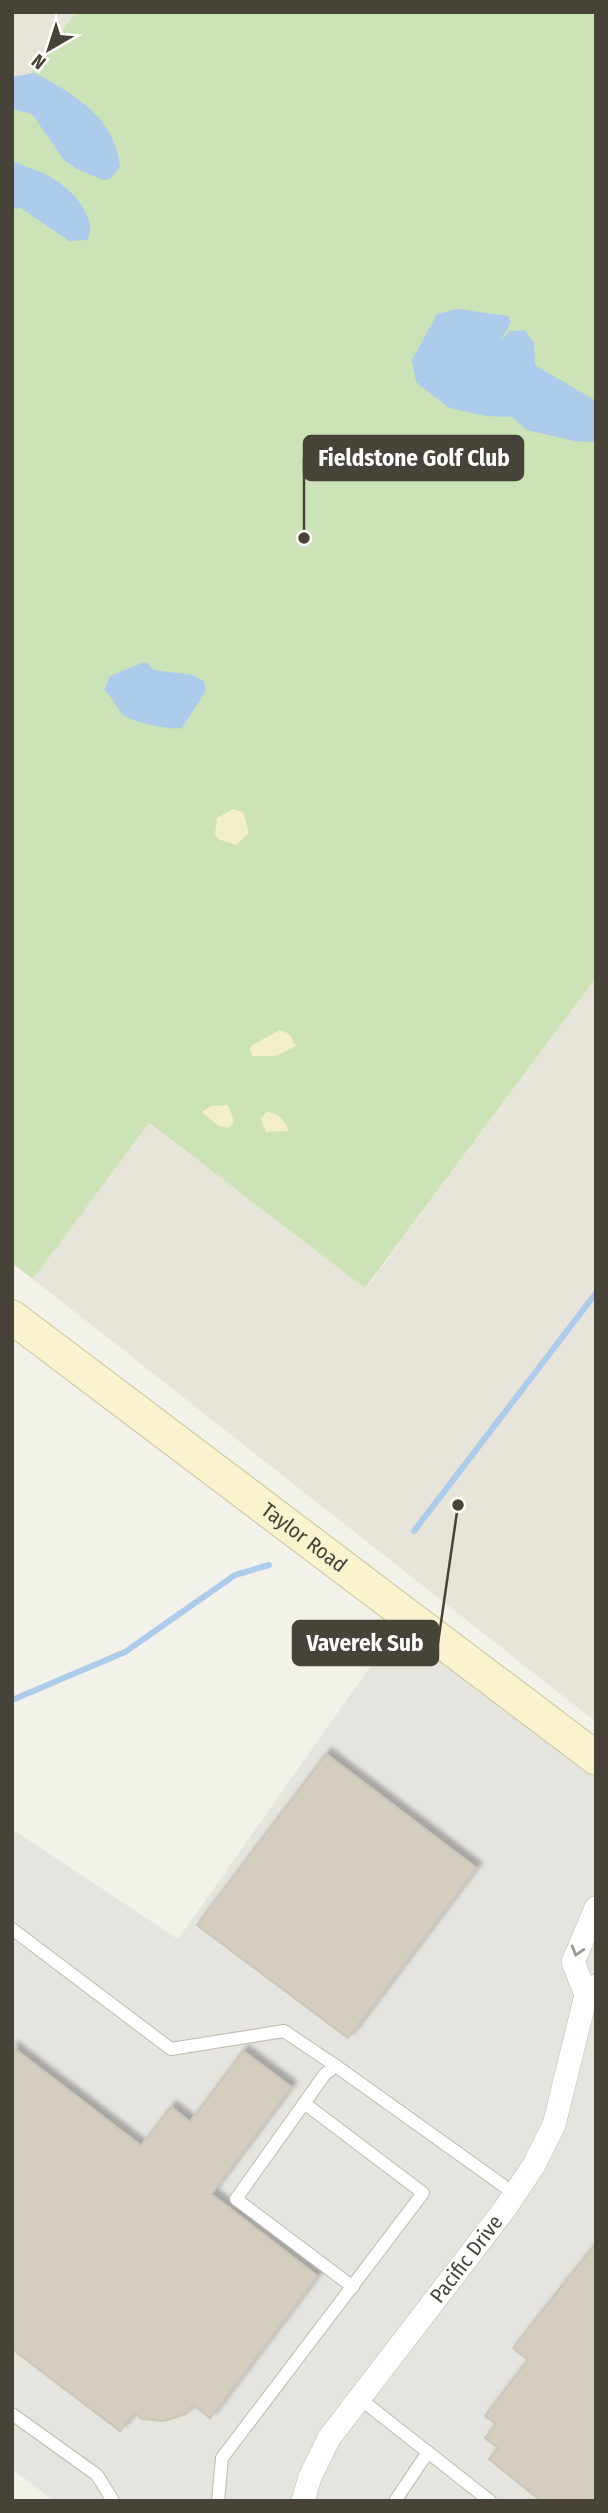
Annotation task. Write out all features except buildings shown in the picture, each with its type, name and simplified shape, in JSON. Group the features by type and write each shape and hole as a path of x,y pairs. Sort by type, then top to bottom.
{"street":[{"name":"Taylor Road","path":"12,1317 596,1758"},
{"name":"Pacific Drive","path":"303,2501 310,2477 329,2438 515,2194 554,2125 592,1992 573,1962 596,1908"}],"lane":[{"path":"12,1929 171,2049 284,2031 515,2194"},
{"path":"336,2066 325,2074 236,2199 353,2287"},
{"path":"218,2501 222,2458 424,2193 304,2103"},
{"path":"359,2398 490,2501"},
{"path":"12,2414 97,2475 113,2501"},
{"path":"395,2501 428,2452"}],"shaded area":[{"path":"12,12 76,12 12,98"},
{"path":"596,978 596,1722 33,1279 148,1123 366,1288"},
{"path":"398,1627 596,1778 596,2501 54,2501 12,2469 12,1829 178,1939"}],"green space":[{"path":"76,12 596,12 596,978 365,1288 149,1123 33,1279 12,1263 12,98"}],"sand":[{"path":"233,809 243,812 249,833 236,845 218,839 215,834 217,818"},
{"path":"280,1030 289,1034 296,1046 275,1056 252,1056 252,1045"},
{"path":"228,1105 234,1122 229,1128 219,1126 202,1112 211,1106"},
{"path":"266,1112 280,1118 288,1131 266,1132 261,1119"}],"water":[{"path":"34,73 64,89 102,121 117,150 120,167 110,179 103,180 64,160 32,114 12,109 12,77"},
{"path":"12,160 51,177 70,191 85,210 89,220 88,240 69,241 21,208 12,209"},
{"path":"458,309 508,316 511,322 501,341 510,331 525,330 534,343 535,365 596,401 596,442 574,441 527,430 512,417 486,416 449,408 416,382 412,360 437,314"},
{"path":"147,663 153,670 193,675 204,681 206,691 182,728 132,720 121,713 104,690 110,676"}],"waterway":[{"path":"414,1531 596,1293"},
{"path":"12,1700 125,1652 235,1575 269,1565"}],"place":[{"name":"Fieldstone Golf Club","path":"304,538"},
{"name":"Vaverek Sub","path":"458,1505"}]}
